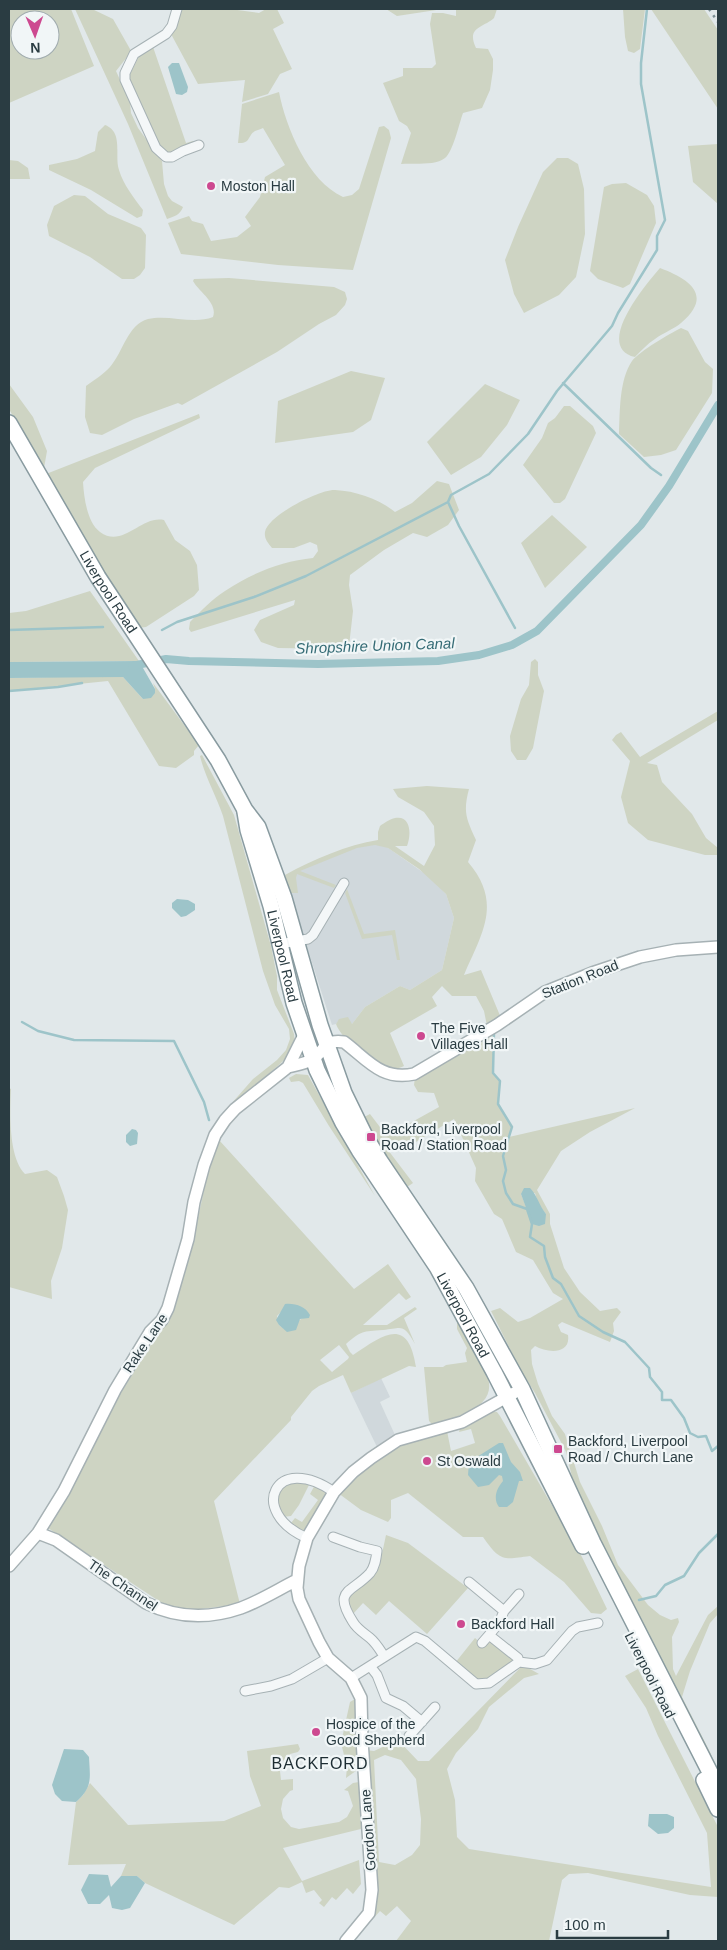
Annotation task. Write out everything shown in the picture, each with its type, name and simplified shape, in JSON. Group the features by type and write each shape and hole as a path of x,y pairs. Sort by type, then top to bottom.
{"highway":[{"name":"Liverpool Road","path":"9,423 98,577 218,760 245,810 258,827 284,898 326,1044 344,1093 365,1136 380,1161 466,1288 522,1389 593,1543 718,1788"},
{"name":"Liverpool Road","path":"245,810 248,830 260,866 304,1035 327,1091 355,1143 437,1267 507,1397 718,1809"}],"street":[{"path":"177,9 172,26 166,34 134,54 124,72 125,80 156,148 166,157 172,158 183,151 199,145"},
{"path":"280,944 308,939 344,883"},
{"name":"Station Road","path":"326,1044 337,1041 344,1042 377,1069 402,1076 414,1074 497,1025 545,992 640,956 676,950 718,947"},
{"name":"Rake Lane","path":"288,1067 304,1035"},
{"path":"313,1059 326,1044"},
{"path":"332,1060 342,1050 353,1048"},
{"name":"Rake Lane","path":"9,1566 38,1533 81,1460 115,1390 150,1332 162,1320 168,1308 188,1239 194,1202 215,1135 224,1120 288,1067 313,1059"},
{"path":"297,1580 298,1566 307,1538 334,1492 353,1472 398,1440 462,1422 522,1389"},
{"path":"307,1538 295,1533 278,1516 274,1509 273,1502 278,1486 282,1481 290,1478 299,1478 312,1480 334,1492"},
{"name":"The Channel","path":"38,1533 56,1540 146,1603 178,1615 217,1614 241,1608 297,1580"},
{"path":"333,1536 360,1547 377,1551 376,1562 370,1573 348,1589 344,1597 345,1606 353,1623 371,1639 384,1656"},
{"name":"Gordon Lane","path":"297,1580 299,1599 319,1642 328,1658 350,1678 361,1698 372,1890 369,1913 346,1941"},
{"path":"469,1582 504,1611"},
{"path":"482,1643 499,1623 504,1611 519,1594"},
{"path":"350,1678 416,1637 421,1638 471,1681 481,1684 496,1679 519,1662 535,1664 547,1660 572,1631 578,1627 598,1623"},
{"path":"489,1635 518,1658 519,1662"},
{"path":"245,1691 271,1686 292,1679 328,1658"},
{"path":"370,1666 386,1698 409,1711 422,1722"},
{"path":"409,1736 435,1707"}],"shaded area":[{"path":"381,843 431,878 446,894 454,918 442,970 410,990 400,986 365,1007 352,1024 340,1019 336,1024 332,1025 285,878 297,870 365,844"},
{"path":"381,1378 390,1397 380,1402 395,1435 377,1447 351,1393"}],"green space":[{"path":"9,9 71,9 94,66 9,103"},
{"path":"75,9 92,9 113,19 130,49 131,52 116,71 130,102 131,113 138,128 162,161 164,184 168,196 172,201 183,207 179,214 175,216 167,219 128,124"},
{"path":"177,9 230,9 259,13 266,9 277,9 284,23 273,29 292,69 280,74 268,94 242,102 245,80 198,84 171,34"},
{"path":"386,9 443,9 397,16"},
{"path":"456,9 497,9 494,18 477,29 473,36 476,48 488,49 493,59 490,90 482,108 463,113 453,144 445,158 441,161 430,163 401,164 411,133 407,126 399,121 383,83 403,76 403,68 432,68 436,64 430,24 432,13 456,16"},
{"path":"623,9 645,9 640,49 634,53 628,51"},
{"path":"651,9 704,9 718,30 718,109"},
{"path":"152,44 186,143 194,142 173,152 161,150 128,78 139,56"},
{"path":"279,92 293,137 309,166 319,179 343,197 352,195 359,189 379,127 384,126 389,130 391,138 353,270 278,265 181,254 168,223 189,216 192,221 203,224 211,241 237,237 251,226 245,217 260,197 265,177 285,165 263,128 255,131 247,141 238,143 242,104"},
{"path":"105,125 111,128 116,139 118,164 123,180 143,210 142,216 137,218 91,190 49,170 49,165 77,159 95,151 98,132"},
{"path":"718,144 718,204 693,182 688,146"},
{"path":"557,158 568,158 578,164 584,189 585,234 576,277 559,295 524,313 514,294 505,260 543,172"},
{"path":"9,160 18,161 28,168 30,179 9,179"},
{"path":"626,183 647,195 654,206 656,223 630,284 623,288 598,279 590,271 604,187 612,184"},
{"path":"74,195 85,196 108,214 141,228 146,235 145,268 140,275 134,279 122,279 90,257 49,236 47,225 54,206"},
{"path":"660,268 680,277 694,289 697,296 696,304 691,313 681,323 652,341 635,357 623,351 619,341 621,329 626,315 644,287"},
{"path":"229,278 334,287 345,292 347,299 345,305 336,315 277,352 182,405 178,403 134,419 102,435 90,433 85,417 86,386 102,375 115,361 135,326 148,319 156,318 197,320 213,317 213,307 193,281 194,279"},
{"path":"681,328 688,331 705,362 713,369 712,393 676,450 661,455 644,457 619,434 622,387 632,361 641,352"},
{"path":"351,371 385,378 371,420 353,432 275,443 278,401"},
{"path":"9,384 33,417 47,451 44,468 42,469 9,409"},
{"path":"485,384 520,400 507,425 481,457 451,475 427,442"},
{"path":"564,406 570,406 593,426 596,433 565,499 560,503 554,503 523,465 542,438 548,423 555,418"},
{"path":"199,414 200,418 95,468 83,482 85,502 89,516 100,532 116,537 148,522 164,520 175,540 190,551 197,565 199,590 194,596 146,627 138,628 46,474"},
{"path":"437,481 449,484 459,510 448,525 427,537 413,533 384,550 350,575 349,585 353,611 349,646 342,649 278,648 261,642 254,630 260,620 294,605 295,600 191,632 189,629 190,622 202,609 235,585 257,573 279,565 313,558 318,551 317,545 310,542 294,548 272,548 268,543 265,532 268,526 284,511 318,494 335,490 367,496 395,512 412,503"},
{"path":"552,515 587,547 545,588 521,543"},
{"path":"90,591 139,661 9,662 9,613 26,611"},
{"path":"535,659 538,662 538,675 544,691 533,748 526,760 517,760 511,751 510,736 521,699 529,685 531,662"},
{"path":"123,677 143,699 155,689 153,683 199,745 194,751 194,755 176,768 159,766 108,681 9,691 9,678"},
{"path":"718,711 718,720 647,763 657,765 662,782 692,814 706,838 718,848 718,855 705,855 648,840 628,823 621,797 630,761 612,740 621,732 640,757"},
{"path":"202,755 234,815 271,946 277,976 277,990 294,1034 295,1045 291,1054 224,1112 253,1079 277,1060 286,1050 290,1039 289,1029 275,1005 263,971 223,816 205,771 200,756"},
{"path":"427,786 469,789 466,809 476,840 468,862 479,877 485,891 487,905 482,932 464,975 481,970 501,1018 487,1026 484,1011 476,996 452,996 442,986 432,997 437,1006 390,1033 404,1066 394,1068 377,1062 360,1051 345,1037 336,1024 339,1019 348,1017 352,1024 365,1007 400,986 410,990 442,970 454,918 446,894 419,869 388,848 375,845 357,848 300,871 336,885 334,888 297,874 298,893 290,893 285,875 331,853 354,845 378,840 380,826 395,818 405,820 409,827 409,837 407,846 395,846 424,866 435,845 434,826 424,812 398,797 393,789"},
{"path":"347,889 364,934 395,930 400,960 397,960 392,935 362,939 345,893"},
{"path":"494,1031 493,1073 500,1081 498,1104 512,1127 509,1137 635,1108 590,1132 561,1151 537,1190 550,1214 550,1224 564,1268 580,1292 600,1311 617,1308 621,1312 613,1323 614,1331 610,1342 562,1322 558,1325 561,1332 568,1335 566,1346 557,1351 552,1351 535,1346 531,1350 532,1364 538,1384 552,1416 565,1434 580,1482 602,1526 618,1565 648,1605 660,1615 671,1620 678,1618 679,1622 672,1637 673,1669 676,1676 708,1615 718,1606 718,1614 710,1623 690,1671 682,1697 718,1771 715,1772 600,1542 573,1481 566,1452 520,1369 491,1311 500,1308 518,1322 530,1318 563,1299 553,1293 533,1260 516,1252 502,1219 494,1214 475,1181 476,1168 454,1119 406,1148 396,1145 388,1150 413,1183 404,1189 384,1161 364,1117 370,1114 386,1135 439,1107 434,1093 418,1092 414,1085 415,1077","holes":["535,1193 538,1204 546,1214 527,1209 521,1194"]},
{"path":"296,1074 308,1075 375,1196 303,1083 299,1081 291,1082 289,1078"},
{"path":"9,1088 11,1089 11,1134 19,1166 25,1174 47,1170 57,1177 68,1210 62,1248 51,1281 52,1299 9,1287"},
{"path":"219,1140 354,1289 388,1264 411,1297 406,1300 399,1293 363,1325 387,1325 415,1307 417,1309 404,1318 415,1344 405,1330 399,1328 363,1332 346,1344 353,1355 384,1336 401,1335 407,1341 412,1351 416,1367 409,1366 351,1393 343,1375 312,1391 291,1417 291,1420 214,1501 240,1604 201,1609 182,1609 165,1605 48,1528 82,1469 107,1415 162,1327 168,1324 196,1227 210,1163","holes":["281,1312 303,1318 284,1329 279,1325 277,1316","339,1345 349,1357 332,1372 320,1360"]},
{"path":"459,1320 474,1345 477,1357 485,1370 489,1389 480,1405 451,1419 432,1424 429,1421 424,1367 443,1367 467,1362 465,1353 467,1348 457,1329"},
{"path":"491,1411 497,1412 500,1416 582,1557 607,1609 601,1614 591,1613 564,1582 530,1556 502,1557 494,1551 483,1537 463,1537 408,1493 391,1500 391,1518 388,1522 361,1510 338,1493 349,1481 404,1441 447,1431 451,1451 475,1443 471,1429 459,1432 460,1428"},
{"path":"297,1481 309,1485 291,1516 282,1517 276,1500 282,1484"},
{"path":"316,1483 326,1494 305,1531 300,1532 291,1523 295,1518 302,1522 318,1500 310,1494"},
{"path":"386,1535 408,1543 468,1588 427,1634 389,1601 376,1615 363,1603 353,1614 347,1604 347,1598 375,1574 379,1568"},
{"path":"475,1638 484,1646 492,1641 514,1660 491,1678 485,1680 473,1676 455,1663"},
{"path":"523,1665 539,1674 524,1678 489,1707 478,1729 456,1753 447,1769 455,1800 457,1837 469,1849 711,1887 707,1833 646,1708 625,1676 638,1669 718,1827 718,1897 690,1895 588,1873 569,1874 562,1880 549,1941 396,1941 411,1921 397,1906 386,1916 380,1911 372,1920 366,1750 374,1751 398,1740 418,1761 429,1761","holes":["385,1755 401,1760 416,1779 421,1819 420,1845 412,1855 395,1865 379,1862 374,1760"]},
{"path":"355,1699 358,1701 360,1768 346,1778 347,1767 341,1743 350,1702"},
{"path":"298,1744 300,1749 298,1752 290,1754 287,1759 276,1763 275,1767 280,1771 281,1780 293,1779 293,1790 283,1799 281,1809 283,1818 291,1827 299,1829 339,1822 347,1817 353,1806 348,1791 344,1790 353,1783 359,1782 365,1828 283,1848 302,1881 359,1860 361,1884 353,1894 347,1888 336,1900 332,1897 324,1907 319,1903 322,1900 314,1890 306,1893 302,1882 289,1888 279,1887 234,1925 145,1883 137,1876 121,1876 126,1864 68,1865 76,1802 90,1783 128,1825 224,1821 261,1806 250,1776 247,1751"}],"water":[{"path":"172,63 179,63 188,87 187,92 182,95 176,94 168,67"},
{"path":"139,661 155,689 155,693 151,698 143,699 123,677 9,678 9,662"},
{"path":"177,899 188,900 195,904 195,910 181,917 172,908 172,903"},
{"path":"132,1129 138,1133 137,1144 130,1146 126,1142 126,1135"},
{"path":"524,1188 530,1188 542,1207 546,1214 545,1224 539,1226 532,1224 521,1194"},
{"path":"285,1304 299,1306 310,1315 309,1318 300,1319 296,1330 287,1332 276,1320"},
{"path":"499,1443 503,1443 511,1462 520,1472 523,1481 519,1481 513,1502 507,1507 499,1507 496,1501 497,1491 503,1481 502,1476 499,1475 489,1485 478,1487 468,1475 469,1462"},
{"path":"64,1749 83,1750 89,1757 90,1777 88,1787 76,1802 62,1801 55,1794 52,1785"},
{"path":"649,1814 667,1814 674,1817 674,1828 668,1833 658,1834 648,1826"},
{"path":"89,1874 108,1875 111,1887 121,1876 137,1876 145,1883 130,1908 122,1910 112,1908 109,1895 100,1904 88,1904 81,1890"}],"waterway":[{"path":"162,630 177,622 254,597 306,576 448,502 451,495 489,474 528,434 557,391 612,326 657,250 657,236 665,220 641,84 641,63 647,9"},
{"path":"563,383 651,468 661,475"},
{"name":"Shropshire Union Canal","path":"132,666 166,659 318,664 438,661 479,655 512,645 537,631 641,525 669,486 718,405"},
{"path":"448,502 459,526 515,628"},
{"path":"9,630 103,627"},
{"path":"9,691 82,683"},
{"path":"22,1022 38,1031 74,1040 174,1041 204,1102 209,1120"},
{"path":"494,1032 493,1073 500,1081 498,1104 512,1127 503,1156 506,1170 503,1181 506,1193 513,1204 527,1209 532,1224 530,1237 544,1246 545,1257 553,1278 561,1284 579,1316 603,1332 625,1342 649,1368 650,1377 662,1392 662,1400 671,1400 684,1418 690,1433 698,1437 706,1436 712,1451 718,1446"},
{"path":"639,1600 656,1596 665,1585 684,1576 699,1553 718,1534"}],"railway":[{"path":"709,9 718,22"}],"place":[{"name":"Moston Hall","path":"211,186"},
{"name":"The Five Villages Hall","path":"421,1036"},
{"name":"Backford, Liverpool Road / Station Road","path":"371,1137"},
{"name":"Backford, Liverpool Road / Church Lane","path":"558,1449"},
{"name":"St Oswald","path":"427,1461"},
{"name":"Backford Hall","path":"461,1624"},
{"name":"Hospice of the Good Shepherd","path":"316,1732"}],"district":[{"name":"BACKFORD","path":"320,1763"}]}
